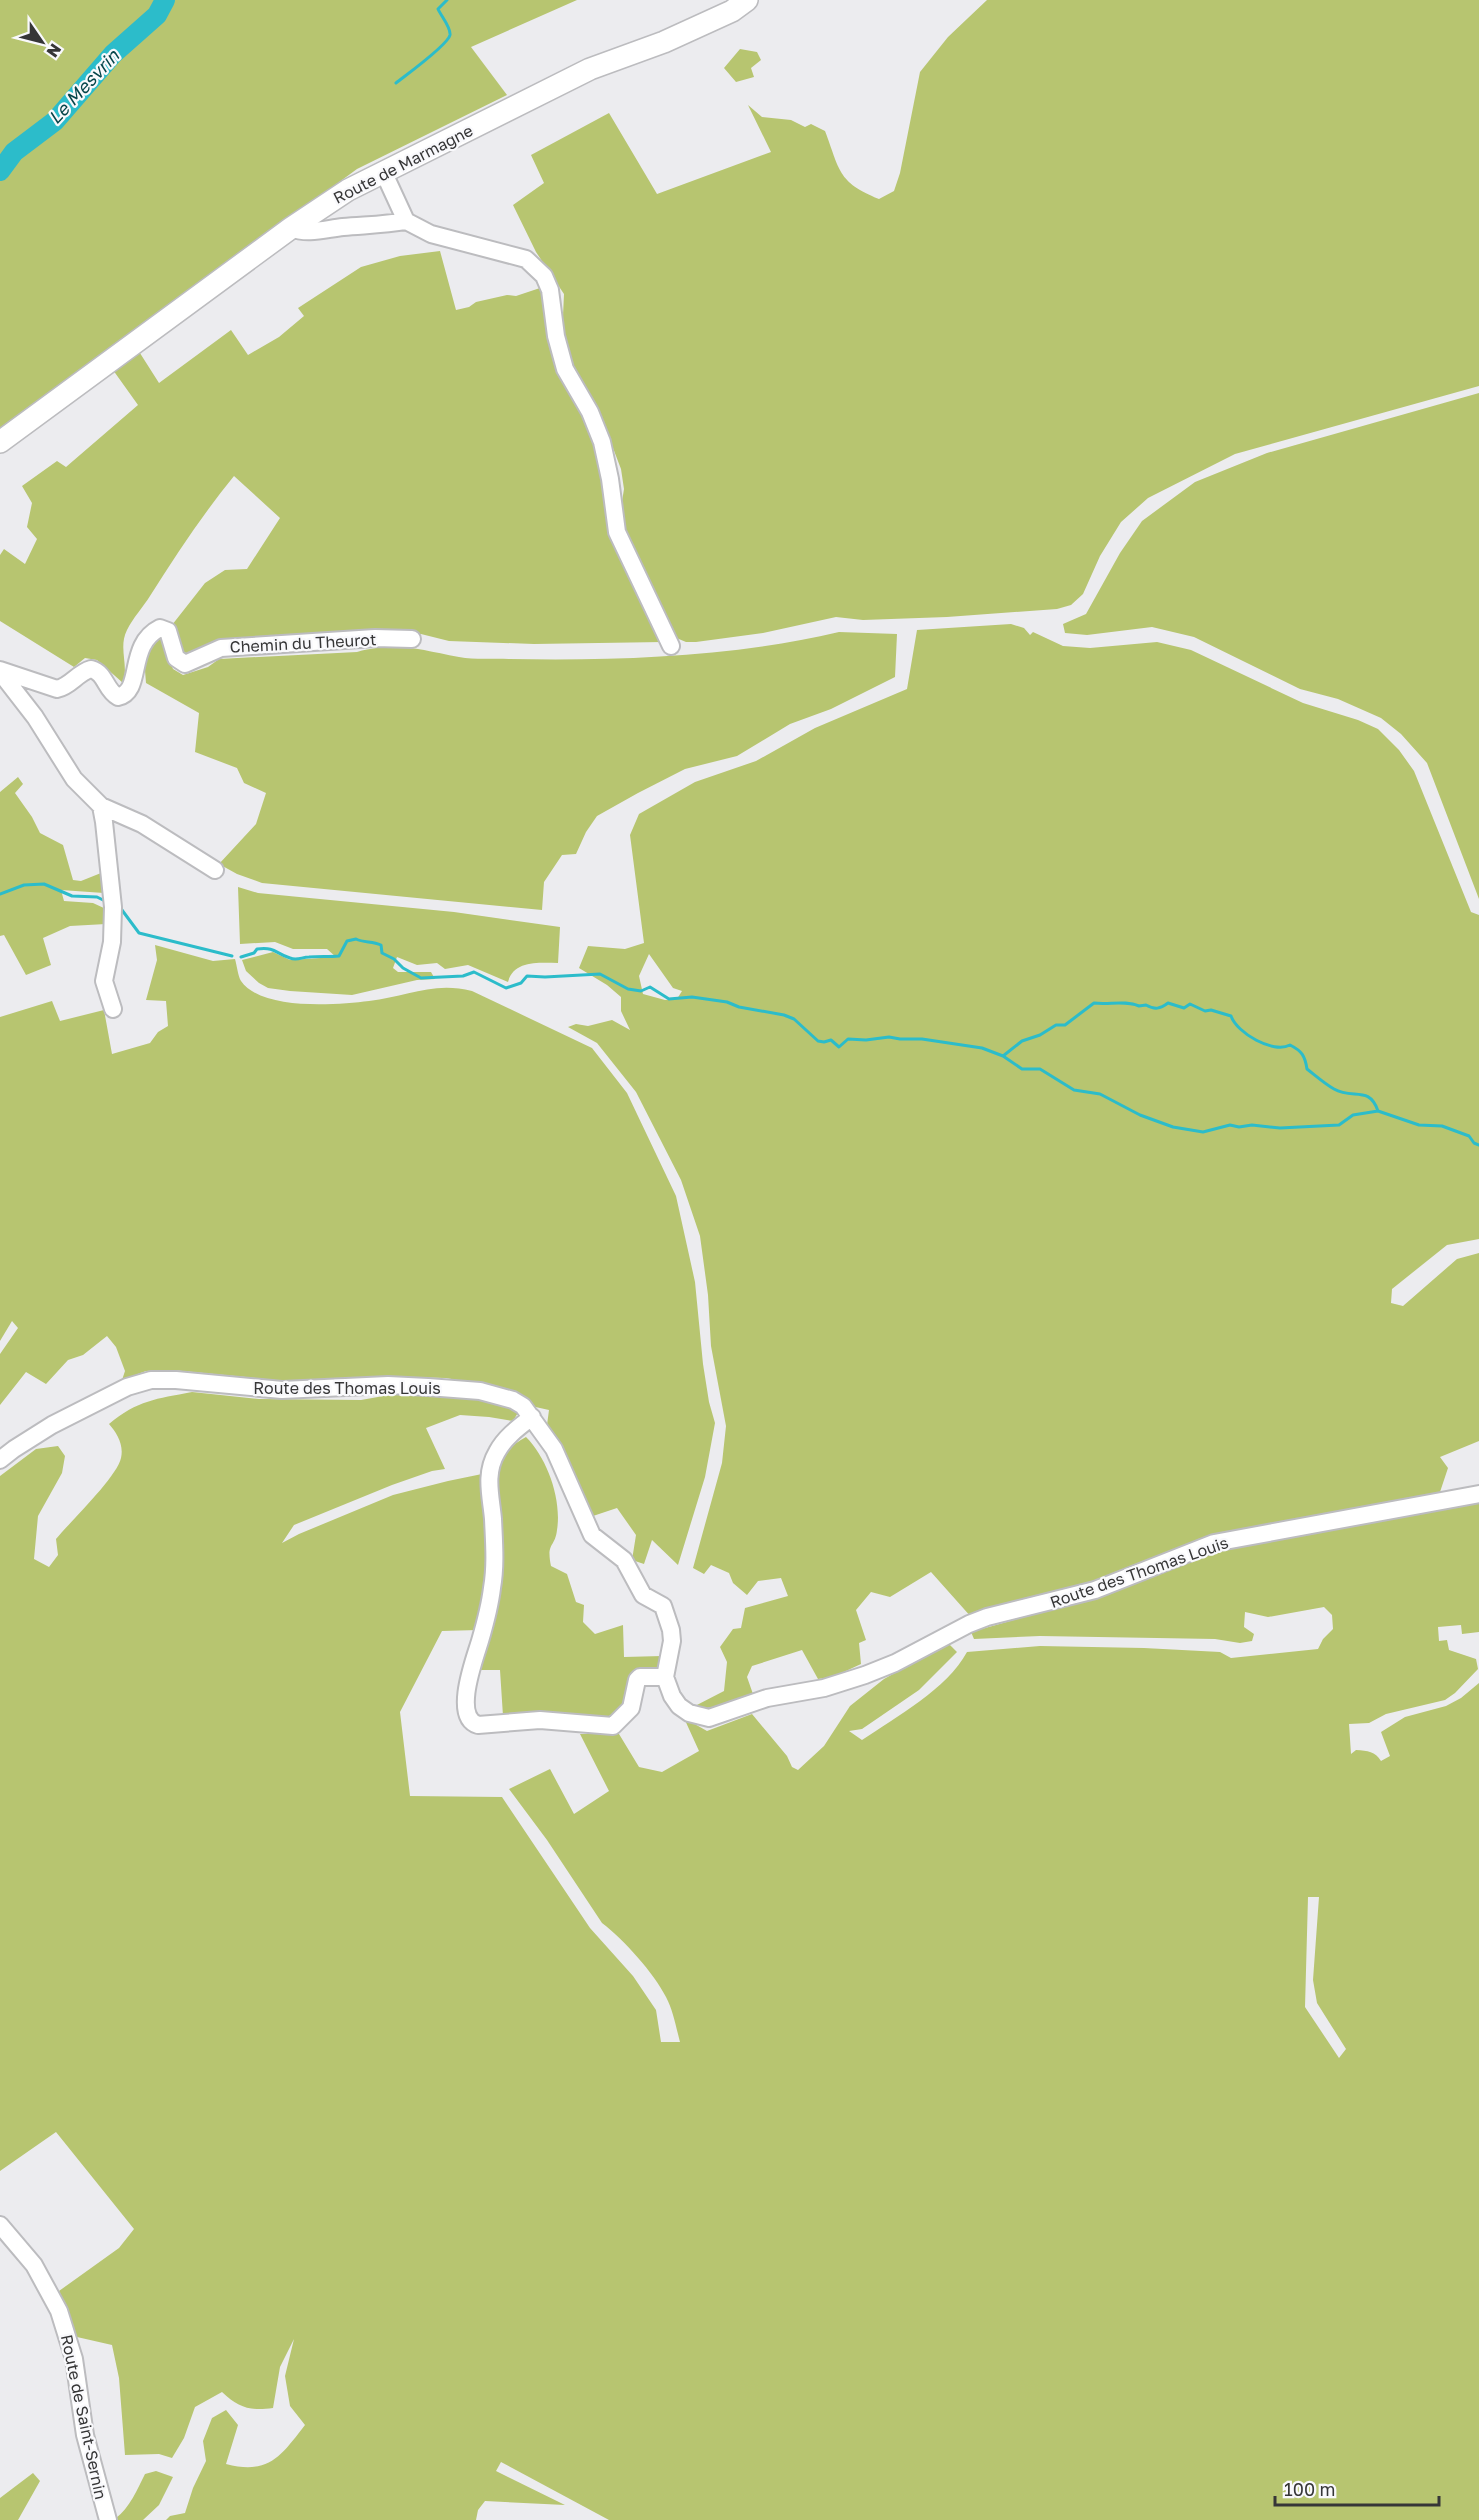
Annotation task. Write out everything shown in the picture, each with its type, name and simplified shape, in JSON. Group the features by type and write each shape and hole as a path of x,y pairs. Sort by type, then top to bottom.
{"main road":[{"name":"Route de Marmagne","path":"0,442 291,228 348,190 590,69 664,42 732,10 747,0"}],"street":[{"path":"384,171 406,221 430,234 526,259 544,276 550,290 556,336 565,369 590,412 602,442 610,479 617,532 671,646"},
{"path":"291,228 306,232 344,227 378,226 406,221"},
{"name":"Chemin du Theurot","path":"0,671 57,689 64,688 83,671 90,669 101,675 110,692 118,697 124,695 132,685 136,660 145,639 160,628 168,631 176,658 185,664 221,648 364,639 412,639"},
{"path":"0,671 34,717 74,779 101,806 142,824 215,870"},
{"path":"101,806 112,902 112,942 105,981 113,1010"},
{"name":"Route des Thomas Louis","path":"0,1461 14,1449 52,1425 127,1387 151,1380 176,1380 282,1390 388,1385 452,1388 489,1393 513,1400 524,1406 554,1449 592,1535 624,1560 643,1595 663,1606 672,1641 665,1677 672,1696 680,1707 698,1718 709,1718 767,1698 824,1688 865,1675 987,1617 1095,1590 1214,1543 1479,1494"},
{"path":"532,1417 504,1441 490,1470 488,1484 495,1565 488,1612 469,1673 466,1708 468,1718 472,1723 478,1725 540,1720 613,1726 631,1708 637,1680 640,1677 645,1675 665,1677"},
{"name":"Route de Saint-Sernin","path":"0,2225 34,2265 59,2311 74,2359 85,2435 108,2520"}],"green space":[{"path":"0,0 159,0 150,12 121,37 101,60 80,88 66,118 126,50 158,23 175,0 577,0 471,47 507,95 357,169 0,431"},
{"path":"987,0 1479,0 1479,386 1235,454 1148,498 1121,522 1100,556 1083,594 1071,605 1057,609 947,617 863,620 836,617 763,633 696,642 686,642 674,637 619,520 624,489 621,469 600,414 568,364 562,338 564,294 536,252 513,205 544,183 531,155 609,113 657,194 771,152 748,105 762,117 791,120 805,127 811,124 825,131 838,165 847,180 865,193 879,199 894,191 900,173 920,72 948,37"},
{"path":"740,49 757,52 761,60 751,68 754,77 736,82 724,68"},
{"path":"440,251 456,310 469,307 476,302 507,295 516,296 540,288 545,298 548,333 554,361 594,433 612,528 663,642 534,644 449,641 421,634 388,632 218,640 198,651 186,654 178,650 172,625 205,583 225,570 247,569 280,518 234,476 190,535 127,630 123,643 125,676 123,683 97,660 85,658 74,667 0,621 0,555 4,549 25,564 37,539 27,527 32,503 22,486 57,461 66,467 138,405 113,370 138,350 159,383 231,330 248,355 279,337 304,316 298,308 361,267 400,256"},
{"path":"1479,393 1479,899 1427,763 1401,734 1381,718 1338,699 1300,689 1194,637 1152,627 1087,635 1065,633 1063,624 1086,614 1120,553 1142,521 1195,482 1267,453"},
{"path":"1011,624 1024,628 1030,635 1033,632 1063,646 1090,648 1157,642 1191,650 1303,703 1358,720 1378,729 1399,750 1414,771 1471,912 1479,915 1479,1239 1447,1245 1392,1289 1391,1303 1403,1306 1457,1259 1479,1253 1479,1441 1440,1457 1448,1468 1439,1495 1122,1574 972,1618 931,1572 890,1597 871,1592 856,1610 866,1640 859,1643 861,1664 833,1677 818,1679 802,1650 752,1666 747,1677 753,1694 713,1710 693,1707 724,1691 727,1662 720,1647 733,1629 741,1628 745,1608 788,1596 781,1578 758,1581 747,1595 733,1583 729,1573 711,1565 704,1574 693,1568 722,1463 726,1426 711,1346 708,1295 700,1236 681,1180 636,1092 597,1043 568,1027 576,1024 588,1026 612,1020 630,1030 621,1011 621,997 607,985 579,968 588,946 625,949 644,943 630,835 639,814 695,782 756,761 815,728 907,689 917,630","holes":["649,954 673,988 682,991 677,999 665,1000 643,994 639,976"]},
{"path":"839,632 897,634 895,677 831,709 790,724 737,756 685,769 597,816 586,832 576,854 562,855 544,882 542,910 262,883 237,874 219,864 256,824 266,793 244,783 237,768 195,752 199,713 146,683 144,658 160,637 173,669 183,675 208,667 219,659 357,652 385,647 408,648 471,658 633,658 759,647"},
{"path":"18,777 23,784 15,793 40,833 63,845 73,880 81,881 101,873 104,893 61,890 64,901 93,903 106,909 106,924 70,926 43,938 51,965 26,975 4,935 0,936 0,792"},
{"path":"238,887 258,893 454,912 560,927 558,963 535,963 521,966 511,975 508,982 468,965 445,969 437,963 417,965 397,957 393,968 398,972 431,972 435,979 417,980 352,995 268,988 246,971 242,960 273,952 290,960 336,957 327,949 293,949 275,942 240,944"},
{"path":"155,945 213,961 235,959 241,981 251,991 282,1002 338,1004 382,999 432,989 458,988 472,991 592,1048 627,1093 676,1196 695,1282 703,1364 715,1423 705,1477 678,1565 652,1540 644,1564 632,1560 636,1535 617,1508 593,1516 547,1425 549,1410 531,1406 484,1385 446,1378 403,1377 286,1381 172,1370 146,1371 122,1380 125,1371 116,1347 107,1336 83,1355 68,1360 46,1384 26,1372 0,1405 0,1354 18,1328 12,1321 0,1341 0,1017 52,1001 60,1021 104,1010 112,1054 150,1043 158,1032 168,1026 166,1001 146,1000 157,960"},
{"path":"192,1392 259,1399 361,1400 406,1392 503,1403 519,1411 513,1421 460,1415 426,1428 445,1469 432,1471 392,1485 294,1525 282,1543 393,1495 482,1474 490,1561 478,1630 442,1631 400,1712 410,1796 502,1797 590,1928 633,1976 656,2010 661,2042 680,2042 671,2007 661,1988 638,1957 602,1923 547,1840 509,1789 550,1769 574,1814 609,1791 580,1734 619,1734 639,1767 662,1772 699,1751 684,1718 707,1731 752,1714 787,1756 792,1767 798,1770 824,1746 850,1706 884,1679 948,1643 957,1652 919,1690 862,1729 849,1731 862,1740 905,1712 947,1678 967,1652 1040,1646 1144,1648 1220,1652 1231,1658 1318,1649 1323,1639 1333,1629 1332,1615 1324,1607 1268,1617 1245,1612 1244,1627 1254,1634 1252,1641 1240,1643 1215,1639 1040,1636 974,1639 971,1632 1087,1599 1228,1546 1479,1500 1479,1632 1462,1634 1461,1625 1438,1627 1439,1641 1447,1640 1449,1650 1476,1659 1478,1669 1445,1700 1386,1714 1369,1723 1349,1724 1351,1754 1356,1750 1368,1751 1374,1753 1381,1761 1390,1756 1381,1732 1405,1717 1446,1706 1461,1698 1479,1683 1479,2520 609,2520 501,2462 496,2471 565,2505 485,2501 478,2510 476,2520 166,2520 170,2516 185,2513 193,2488 206,2461 203,2441 212,2418 226,2410 238,2425 226,2464 241,2467 264,2465 273,2460 289,2446 305,2425 290,2406 285,2376 294,2339 280,2367 273,2408 245,2407 234,2402 222,2392 195,2407 184,2438 172,2458 159,2454 125,2455 119,2378 112,2345 77,2337 59,2291 119,2248 134,2229 56,2132 0,2171 0,1476 36,1449 58,1446 65,1456 62,1473 38,1516 34,1559 49,1567 58,1555 56,1539 118,1466 122,1453 121,1444 109,1424 139,1405","holes":["1308,1897 1319,1897 1313,1980 1317,2003 1346,2049 1339,2058 1305,2007"]},
{"path":"526,1437 546,1467 555,1492 558,1518 556,1536 550,1549 551,1566 567,1574 576,1602 584,1605 583,1622 595,1634 623,1625 624,1657 662,1656 659,1668 635,1669 625,1704 610,1718 586,1714 503,1716 500,1670 477,1670 494,1483 503,1456 512,1446"},
{"path":"156,2471 173,2477 159,2505 143,2520 118,2520 116,2518 129,2504 145,2474"},
{"path":"33,2473 40,2481 18,2520 0,2520 0,2498"}],"waterway":[{"name":"Le Mesvrin","path":"0,171 14,152 55,121 113,54 157,15 165,0"},
{"path":"396,83 448,40 449,29 438,9 447,0"},
{"path":"0,894 24,885 44,884 72,896 97,897 105,901"},
{"path":"119,906 139,933 232,956"},
{"path":"241,957 254,953 257,949 272,950 295,959 339,956 347,941 356,939 381,945 382,953 421,978 463,976 474,972 506,988 521,983 527,976 600,974 628,989 641,991 650,987 669,999 692,997 727,1002 739,1007 784,1015 794,1019 818,1041 831,1040 839,1047 848,1039 866,1040 889,1037 922,1039 982,1048 1003,1056 1022,1069 1040,1069 1074,1090 1100,1094 1140,1115 1173,1127 1203,1132 1230,1125 1280,1128 1339,1125 1353,1115 1378,1111 1419,1125 1442,1126 1469,1136 1474,1143 1479,1145"},
{"path":"1003,1056 1022,1041 1040,1035 1056,1025 1065,1025 1094,1003 1128,1003 1155,1008 1168,1003 1184,1008 1190,1004 1205,1011 1211,1010 1231,1016 1240,1029 1265,1044 1274,1047 1290,1045 1294,1047 1302,1054 1307,1069 1324,1082 1341,1092 1370,1098 1378,1111"}]}
